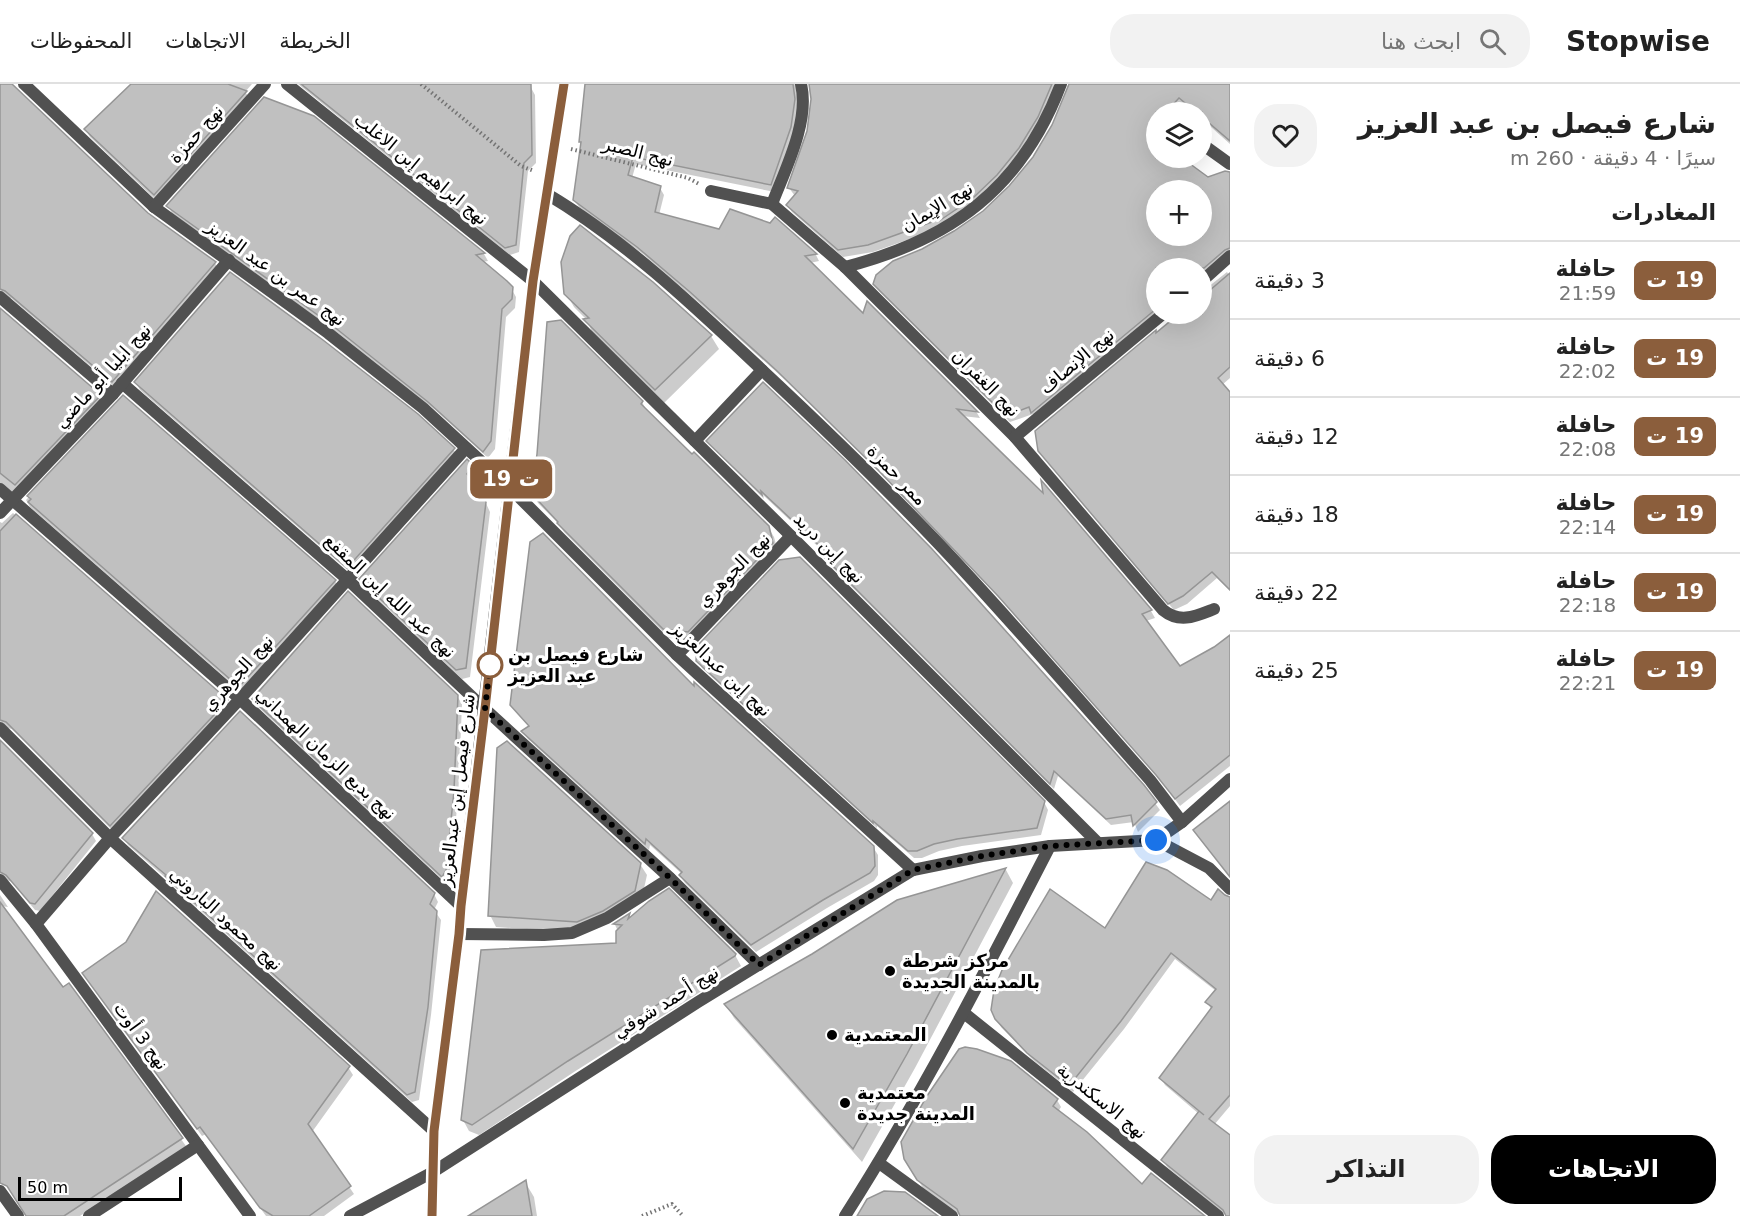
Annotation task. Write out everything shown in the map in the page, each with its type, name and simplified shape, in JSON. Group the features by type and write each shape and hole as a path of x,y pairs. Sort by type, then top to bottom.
{"main road":[{"name":"شارع فيصل إبن عبدالعزيز","path":"432,1216 434,1131 459,934 533,281 564,84"}],"street":[{"name":"نهج عمر بن عبد العزيز","path":"24,84 154,207 371,366 423,408 510,488"},
{"name":"نهج حمزة","path":"154,207 265,84"},
{"name":"نهج ابراهيم إبن الاغلب","path":"287,84 533,281"},
{"path":"772,204 795,144 802,111 801,84"},
{"name":"نهج الإيمان","path":"845,267 889,254 942,230 979,205 1008,177 1034,142 1051,110 1061,84"},
{"path":"1212,151 1230,164"},
{"name":"نهج الغفران","path":"711,191 772,204 845,267 1015,436 1167,613 1177,618 1192,618 1214,609"},
{"name":"ممر حمزة","path":"548,194 585,217 634,255 833,436 939,544 1150,780 1182,822"},
{"path":"1212,272 1230,256"},
{"name":"نهج ايليا أبو ماضي","path":"0,513 123,383 229,260"},
{"name":"نهج إبن دريد","path":"533,281 1097,843"},
{"path":"0,297 113,394"},
{"name":"نهج الإنصاف","path":"1015,436 1151,324"},
{"path":"695,441 762,370"},
{"name":"نهج عبد الله إبن المقفع","path":"123,383 347,579 670,878 759,965"},
{"name":"نهج الجوهري","path":"36,924 110,838 240,699 466,448"},
{"name":"نهج إبن عبدالعزيز","path":"510,488 677,655 913,870"},
{"name":"نهج بديع الزمان الهمداني","path":"0,489 240,699 461,906"},
{"name":"نهج الجوهري","path":"677,655 791,536"},
{"name":"نهج محمود الباروني","path":"0,728 110,838 434,1131"},
{"path":"1230,779 1182,822 1156,840 1209,868 1230,889"},
{"name":"نهج أحمد شوقي","path":"351,1216 433,1172 698,1002 913,870 982,856 1050,846 1156,840"},
{"path":"845,1216 879,1163 964,1013 1050,846"},
{"path":"459,934 572,933 607,918 670,878"},
{"name":"نهج 3 أوت","path":"0,880 36,924 249,1216"},
{"name":"نهج الاسكندرية","path":"964,1013 1218,1216"},
{"path":"89,1216 198,1145"},
{"path":"879,1163 952,1216"},
{"path":"0,1191 18,1216"}],"path":[{"path":"421,84 521,166 550,177"},
{"name":"نهج الصبر","path":"555,145 688,178 711,191"},
{"path":"642,1216 672,1204 683,1216"}],"building":[{"path":"0,84 12,84 148,213 216,262 112,382 0,289"},
{"path":"131,84 228,84 247,91 154,195 84,129"},
{"path":"301,84 531,84 532,155 524,163 516,245 505,248"},
{"path":"585,84 793,84 795,99 791,127 771,185 633,157 628,175 661,186 655,212 719,229 730,209 770,223 775,217 817,254 805,256 863,313 867,301 978,412 957,409 1043,493 1041,480 1152,610 1142,614 1180,666 1230,635 1230,755 1175,799 998,596 879,471 776,370 690,292 637,247 573,200 581,142 579,142"},
{"path":"809,84 1052,84 1038,117 1019,148 997,175 973,198 939,221 943,218 868,245 838,250 786,205 798,191 787,188 807,131 811,99"},
{"path":"1069,84 1230,84 1230,141 1212,126 1212,102 1184,102 1179,98 1175,102 1146,102 1146,168 1196,168 1208,177 1225,171 1230,172 1230,248 1212,261 1212,258 1146,258 1146,317 1031,413 1029,407 1005,415 873,284 876,275 893,261 922,249 983,211 1009,186 1033,157 1052,125"},
{"path":"264,97 314,116 485,253 476,255 513,287 512,299 502,309 491,441 483,452 428,402 333,326 166,206"},
{"path":"580,225 653,282 712,335 655,390 583,319 589,318 564,294 561,262 570,236"},
{"path":"230,272 418,414 455,448 347,568 134,382"},
{"path":"1230,273 1230,367 1218,378 1230,392 1230,590 1212,572 1183,596 1168,604 1038,451 1035,431 1156,330 1156,333 1167,324 1212,324 1212,288"},
{"path":"0,308 101,395 15,485 0,473"},
{"path":"561,320 643,401 641,404 692,454 694,452 769,526 773,543 688,632 663,629 557,523 531,493 537,454 547,322"},
{"path":"763,382 845,460 932,549 1144,785 1157,802 1133,826 1131,815 1106,819 1054,771 1050,784 820,553 826,552 706,441"},
{"path":"123,395 336,580 239,687 28,502 31,499 27,496"},
{"path":"467,459 473,465 467,474 479,487 486,502 466,668 456,670 359,579"},
{"path":"16,514 228,700 110,826 6,722 0,720 0,531"},
{"path":"543,533 694,686 694,682 874,846 875,866 870,873 751,945 679,875 682,872 646,839 645,844 521,731 529,726 510,705 530,542"},
{"path":"800,557 1045,801 1037,828 957,839 934,844 917,851 908,851 873,821 873,823 696,661 697,646 779,560"},
{"path":"348,591 458,695 454,791 446,870 442,877 252,699"},
{"path":"240,711 435,893 430,904 437,911 428,1007 415,1092 407,1095 166,875 122,838"},
{"path":"0,740 93,833 35,904 30,903 6,875 0,872"},
{"path":"507,741 641,863 635,891 603,911 577,922 488,916 497,748"},
{"path":"1230,801 1230,877 1193,830"},
{"path":"1146,862 1167,870 1211,900 1218,889 1230,897 1230,1095 1209,1119 1230,1135 1230,1216 1226,1216 1223,1210 1161,1160 1199,1111 1204,1115 1159,1078 1212,1007 1205,1002 1216,989 1171,953 1069,1086 1027,1053 995,1019 991,1010 994,990 1002,970 1050,889 1105,928"},
{"path":"1006,868 907,1054 853,1149 724,1004 812,954 897,900"},
{"path":"669,888 736,954 735,956 568,1061 472,1125 461,1120 481,950 616,943 616,931 622,925 613,924 630,913 628,919"},
{"path":"156,891 350,1066 308,1124 351,1186 309,1216 273,1216 260,1208 200,1127 197,1129 82,973 126,942"},
{"path":"0,902 63,987 69,983 183,1138 64,1216 26,1216 7,1186 0,1183"},
{"path":"965,1047 1011,1061 1058,1099 1053,1106 1087,1132 1142,1184 1151,1173 1205,1216 960,1216 957,1209 917,1180 904,1159 901,1142 927,1096 959,1049"},
{"path":"526,1180 532,1216 468,1216"},
{"path":"884,1191 905,1192 938,1216 857,1216 867,1199"}],"bus line":[{"path":"432,1216 434,1131 459,934 533,281 564,84"}],"place":[{"name":"شارع فيصل بن عبد العزيز","path":"490,665"},
{"name":"مركز شرطة بالمدينة الجديدة","path":"890,971"},
{"name":"المعتمدية","path":"832,1035"},
{"name":"معتمدية المدينة جديدة","path":"845,1103"}],"route":[{"path":"490,665 485,709 670,878 759,965 913,870 982,856 1050,846 1156,840"}]}
